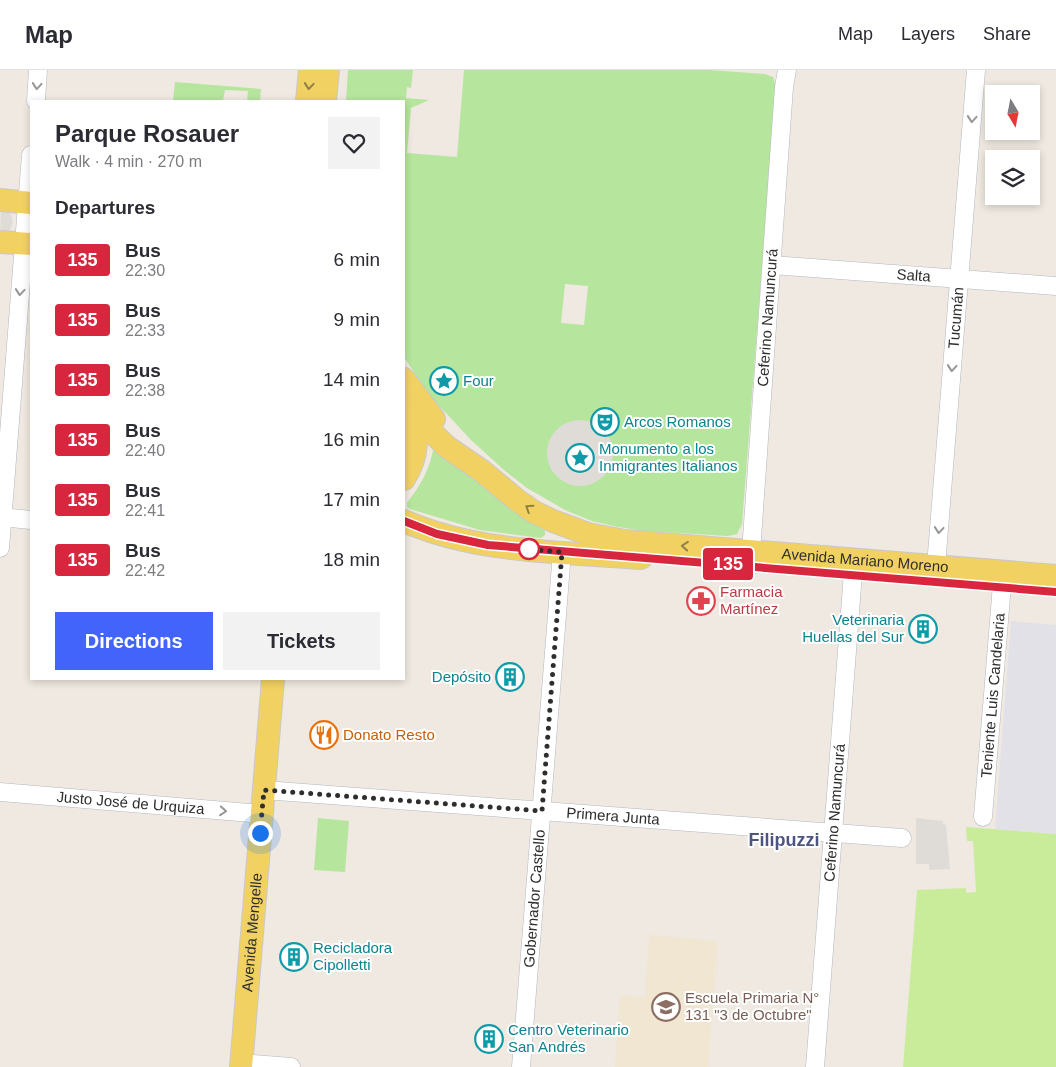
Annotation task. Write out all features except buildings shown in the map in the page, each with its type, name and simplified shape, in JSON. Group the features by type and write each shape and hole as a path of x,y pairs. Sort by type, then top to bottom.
{"main road":[{"path":"307,100 310,70"},
{"path":"325,100 328,70"},
{"path":"0,200 29,203"},
{"path":"0,242 28,244"},
{"name":"Avenida Mariano Moreno","path":"405,380 434,418 482,471"},
{"path":"405,477 411,468 416,453 417,438 414,423 406,407"},
{"name":"Avenida Mariano Moreno","path":"406,407 447,446 482,471 517,500 534,512 553,521 588,534 751,559"},
{"name":"Avenida Mariano Moreno","path":"405,521 437,534 476,543 562,552 751,559 1002,579 1056,576"},
{"name":"Avenida Mariano Moreno","path":"853,567 936,566 1056,592"},
{"name":"Avenida Mengelle","path":"241,1065 273,680"}],"street":[{"path":"36,100 38,70"},
{"name":"Ceferino Namuncurá","path":"751,559 786,70"},
{"name":"Tucumán","path":"936,566 976,70"},
{"path":"0,548 1,517 28,244 30,179"},
{"name":"Salta","path":"772,265 1056,286"},
{"path":"1,517 30,520"},
{"name":"Gobernador Castello","path":"521,1067 562,552"},
{"name":"Ceferino Namuncurá","path":"815,1067 853,567"},
{"name":"Teniente Luis Candelaria","path":"983,817 1002,579"},
{"name":"Primera Junta","path":"264,790 902,838"},
{"name":"Justo José de Urquiza","path":"0,792 262,814"},
{"path":"241,1065 291,1067"}],"shaded area":[{"path":"1,209 9,212 13,222 10,230 0,234"},
{"path":"580,420 592,423 603,430 610,441 613,453 610,465 603,476 592,483 580,486 568,483 557,476 550,465 547,453 550,441 557,430 568,423"},
{"path":"1011,621 1056,625 1056,834 995,829"},
{"path":"916,818 943,821 943,824 946,825 950,869 929,870 929,864 916,864"},
{"name":"Escuela Primaria N° 131 \"3 de Octubre\"","path":"649,935 718,941 708,1067 615,1067 620,995 645,997"}],"green space":[{"path":"348,70 413,70 411,88 407,87 406,98 429,100 411,108 407,153 457,157 464,70 710,70 765,74 773,77 776,87 742,524 737,534 728,536 645,531 592,521 565,510 527,488 504,470 471,440 430,396 405,358 405,100 346,100","holes":["565,284 588,286 584,325 561,323"]},
{"path":"175,82 261,89 260,100 247,100 248,91 225,90 223,100 173,100"},
{"path":"434,446 523,517 545,531 545,535 541,538 480,530 407,507 407,503 421,483 427,470"},
{"path":"318,818 349,821 345,872 314,870"},
{"path":"966,827 1056,834 1056,1067 903,1067 917,890 966,888 966,893 976,892 973,841 967,841"}],"water":[{"path":"581,444 588,448 592,461 591,466 587,469 571,467 568,463 572,452"}],"bus line":[{"name":"135","path":"405,521 426,531 463,541 488,545 1056,592"}],"place":[{"name":"Four","path":"444,381"},
{"name":"Arcos Romanos","path":"605,422"},
{"name":"Monumento a los Inmigrantes Italianos","path":"580,458"},
{"name":"Farmacia Martínez","path":"701,601"},
{"name":"Veterinaria Huellas del Sur","path":"923,629"},
{"name":"Depósito","path":"510,677"},
{"name":"Donato Resto","path":"324,735"},
{"name":"Recicladora Cipolletti","path":"294,957"},
{"name":"Escuela Primaria N° 131 \"3 de Octubre\"","path":"666,1007"},
{"name":"Centro Veterinario San Andrés","path":"489,1039"}],"district":[{"name":"Filipuzzi","path":"784,840"}],"route":[{"path":"260,833 264,790 542,811 562,552 529,549"}]}
